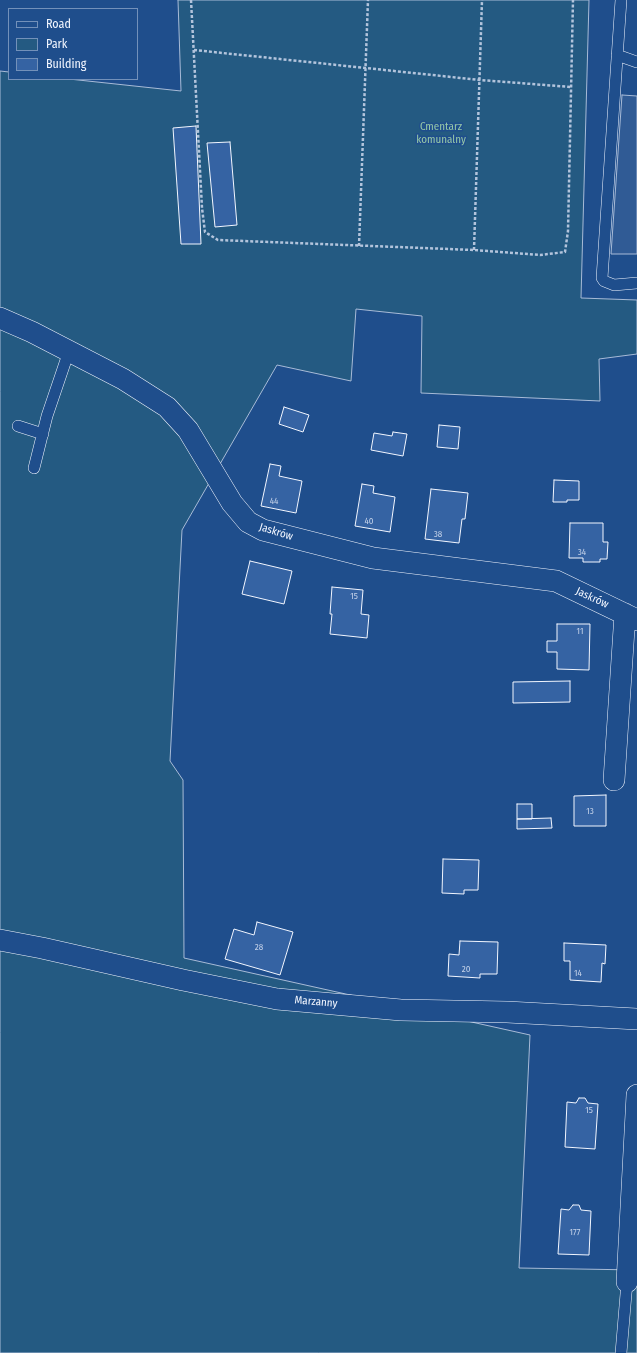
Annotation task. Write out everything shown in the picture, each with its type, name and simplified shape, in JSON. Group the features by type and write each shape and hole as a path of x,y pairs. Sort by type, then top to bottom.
{"street":[{"name":"Jaskrów","path":"0,318 69,350 123,379 167,407 188,430 232,503 248,522 263,530 373,558 556,581 631,617 614,780"},
{"name":"Marzanny","path":"0,940 277,999 401,1010 507,1012 637,1019"},
{"path":"627,1282 637,1095"}],"lane":[{"path":"621,0 602,278 604,281 614,285 637,283"},
{"path":"617,55 637,62"},
{"path":"34,468 47,416 69,350"},
{"path":"18,426 43,434"},
{"path":"621,1353 627,1282"}],"path":[{"path":"191,0 202,208 205,232 218,240 474,250 540,255 565,252 568,231 573,0"},
{"path":"359,246 368,0"},
{"path":"474,250 482,0"},
{"path":"194,50 480,80 571,87"}],"green space":[{"name":"Cmentarz komunalny","path":"178,0 589,0 581,298 637,300 637,354 599,359 600,401 421,393 422,316 356,309 351,381 277,365 182,530 170,761 183,780 184,958 530,1035 519,1268 637,1270 637,1353 0,1353 0,71 8,72 8,80 78,80 181,91"}],"shaded area":[{"path":"622,95 637,96 637,254 611,254"}],"building":[{"path":"196,126 201,244 181,244 173,128"},
{"path":"230,142 237,225 215,227 207,143"},
{"path":"284,407 309,415 303,432 279,424"},
{"path":"439,425 460,427 458,449 437,447"},
{"path":"393,432 407,434 403,456 371,450 374,433 392,436"},
{"path":"270,464 281,466 279,476 302,481 296,513 261,506"},
{"path":"554,480 579,481 579,500 553,502"},
{"path":"362,484 374,486 373,493 395,497 390,532 355,526"},
{"path":"431,489 468,493 465,519 462,519 459,543 425,539"},
{"path":"570,523 603,523 603,542 608,542 607,559 600,559 600,562 583,562 583,558 569,558"},
{"path":"250,561 292,571 284,604 242,594"},
{"path":"332,587 363,590 361,614 369,615 367,638 330,634"},
{"path":"557,624 590,624 589,670 557,669 557,652 547,652 547,641 557,641"},
{"path":"570,681 570,702 513,703 513,682"},
{"path":"606,795 606,826 574,826 574,796"},
{"path":"517,804 532,804 532,819 517,819"},
{"path":"551,818 552,828 517,829 517,819"},
{"path":"443,859 479,860 478,890 464,890 464,894 442,893"},
{"path":"257,922 293,932 280,975 225,959 234,929 254,935"},
{"path":"460,941 498,942 497,974 480,974 480,978 448,976 449,954 459,955"},
{"path":"564,943 606,945 605,964 602,963 601,982 570,980 570,961 564,961"},
{"path":"579,1098 585,1098 588,1103 598,1104 595,1149 565,1147 567,1102 576,1103"},
{"path":"573,1205 579,1205 581,1210 591,1211 589,1255 558,1254 561,1209 569,1210"}]}
